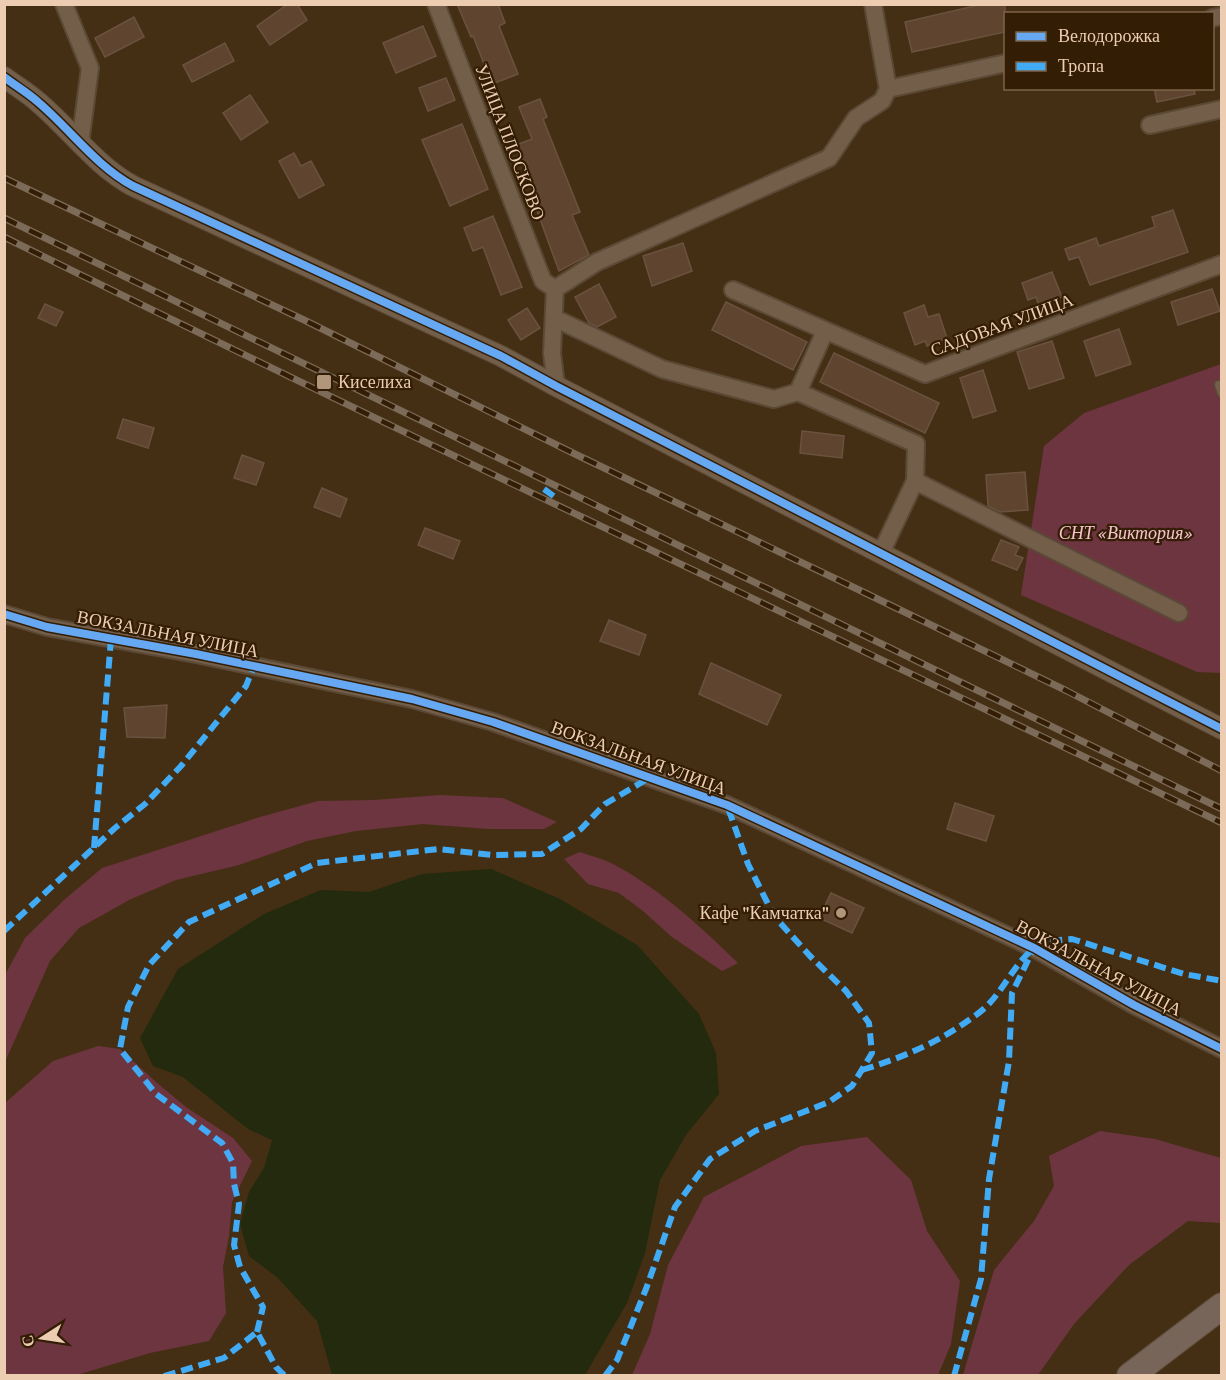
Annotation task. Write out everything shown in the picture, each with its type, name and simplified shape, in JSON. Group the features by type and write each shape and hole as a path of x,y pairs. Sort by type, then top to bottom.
{"main road":[{"path":"1130,1376 1221,1306"}],"street":[{"path":"64,4 90,68 80,144"},
{"name":"УЛИЦА ПЛОСКОВО","path":"435,4 543,281 555,289"},
{"path":"556,386 552,353 555,289 597,262 829,158 856,118 882,101 888,89 873,4"},
{"path":"888,89 1004,63"},
{"path":"4,77 39,103 80,144 118,177 133,186 501,356 1221,729"},
{"path":"1150,125 1221,109"},
{"name":"САДОВАЯ УЛИЦА","path":"733,290 925,374 1221,264"},
{"path":"554,318 662,369 774,399 798,392 916,444 915,481 881,553"},
{"path":"798,392 825,331"},
{"path":"915,481 1179,613"},
{"name":"ВОКЗАЛЬНАЯ УЛИЦА","path":"4,614 47,627 208,656 412,699 493,722 727,806 1034,948 1134,1005 1221,1049"}],"lane":[{"path":"1221,385 1219,386 1221,393"}],"green space":[{"name":"СНТ «Виктория»","path":"1221,364 1221,673 1197,672 1021,595 1044,446 1084,413"},
{"path":"440,795 503,798 557,822 544,829 489,829 423,824 356,831 307,841 239,865 176,880 131,899 79,928 50,961 5,1062 5,975 25,938 64,900 102,868 260,817 318,801"},
{"path":"580,852 611,863 664,897 695,922 738,963 722,971 672,937 619,893 588,884 564,859"},
{"path":"98,1046 120,1049 186,1107 233,1138 252,1161 232,1202 223,1267 226,1313 209,1341 150,1353 77,1375 5,1375 5,1103 53,1061"},
{"path":"1100,1131 1155,1139 1221,1158 1221,1223 1188,1221 1129,1265 1074,1324 1038,1375 963,1375 994,1270 1034,1221 1054,1186 1049,1156"},
{"path":"867,1137 911,1180 927,1231 960,1281 951,1344 938,1375 632,1375 650,1334 668,1265 704,1197 801,1146"}],"shaded area":[{"path":"491,869 560,899 637,945 699,1014 716,1053 719,1094 686,1135 660,1180 645,1253 627,1303 585,1375 332,1375 317,1321 278,1278 249,1256 240,1224 249,1192 264,1168 272,1140 248,1129 183,1077 153,1066 140,1038 178,969 264,914 321,890 369,892 422,874"}],"building":[{"path":"288,4 297,4 307,20 270,45 257,26"},
{"path":"457,4 498,4 505,23 499,26 518,74 492,84 473,36 471,37"},
{"path":"983,4 1005,4 1004,32 912,52 905,22"},
{"path":"134,17 144,37 105,57 95,38"},
{"path":"423,26 436,56 396,73 383,43"},
{"path":"225,43 234,61 192,82 183,65"},
{"path":"446,78 455,100 428,111 419,88"},
{"path":"1154,90 1194,90 1195,94 1157,102"},
{"path":"250,95 268,122 241,140 223,113"},
{"path":"540,99 547,117 543,119 580,212 572,215 589,255 559,271 532,197 536,195 516,145 532,139 519,107"},
{"path":"462,124 488,189 450,206 422,140"},
{"path":"294,153 301,166 311,161 324,185 299,198 279,161"},
{"path":"1173,210 1188,252 1090,285 1079,257 1069,260 1065,249 1096,238 1099,246 1155,227 1152,217"},
{"path":"493,216 522,287 501,295 483,247 473,251 464,228"},
{"path":"683,243 692,271 652,286 643,256"},
{"path":"1052,272 1062,297 1039,306 1036,297 1028,300 1022,283"},
{"path":"599,284 616,317 597,327 589,323 575,297"},
{"path":"1212,289 1220,311 1178,325 1171,302"},
{"path":"726,302 807,342 793,370 712,330"},
{"path":"45,304 63,312 56,326 38,318"},
{"path":"924,305 928,317 939,314 947,338 927,346 925,341 915,345 904,313"},
{"path":"527,308 540,328 521,340 508,320"},
{"path":"1119,329 1131,364 1096,376 1084,341"},
{"path":"1052,341 1064,378 1029,389 1017,352"},
{"path":"834,353 939,403 925,433 820,382"},
{"path":"983,370 996,411 973,418 960,378"},
{"path":"123,419 154,428 148,448 117,438"},
{"path":"802,431 844,436 842,458 800,453"},
{"path":"242,455 264,463 256,485 234,478"},
{"path":"1025,472 1028,510 1000,512 988,506 986,475"},
{"path":"322,488 347,499 340,517 314,507"},
{"path":"425,528 460,541 453,559 418,545"},
{"path":"1001,540 1019,547 1015,555 1023,558 1017,570 992,560"},
{"path":"609,620 646,635 639,655 600,641"},
{"path":"711,663 781,695 767,725 699,694"},
{"path":"167,705 165,738 127,737 124,708"},
{"path":"955,803 994,816 986,841 947,829"},
{"name":"Кафе \"Камчатка\"","path":"831,893 864,908 852,933 819,918"}],"railway":[{"path":"4,178 302,319 577,455 1067,691 1222,771"},
{"path":"4,218 1222,809"},
{"path":"4,237 460,459 1222,823"}],"marked path":[{"path":"544,489 556,498"},
{"path":"94,848 111,639"},
{"path":"4,931 115,828 145,804 181,766 246,686 254,666"},
{"path":"257,1332 263,1307 240,1267 234,1245 239,1204 234,1184 233,1163 222,1143 156,1094 120,1049 128,1007 149,965 189,922 317,863 438,849 493,855 542,854 581,829 605,804 649,778"},
{"path":"605,1376 617,1360 646,1289 675,1207 710,1159 755,1131 829,1102 852,1086 872,1053 869,1023 846,991 774,916 748,864 727,805"},
{"path":"862,1070 924,1047 966,1022 994,998 1026,956 1037,946 1047,942 1072,939 1184,974 1222,981"},
{"path":"954,1376 981,1279 989,1179 1009,1061 1012,993 1034,948"},
{"path":"164,1376 224,1358 257,1332 276,1367 285,1376"}],"cycle path":[{"path":"4,77 38,102 95,158 119,178 133,186 501,356 1222,729"},
{"path":"4,614 47,627 196,654 412,699 493,722 727,805 1034,948 1134,1005 1222,1049"}],"place":[{"name":"Киселиха","path":"324,382"},
{"name":"Кафе \"Камчатка\"","path":"841,913"}]}
